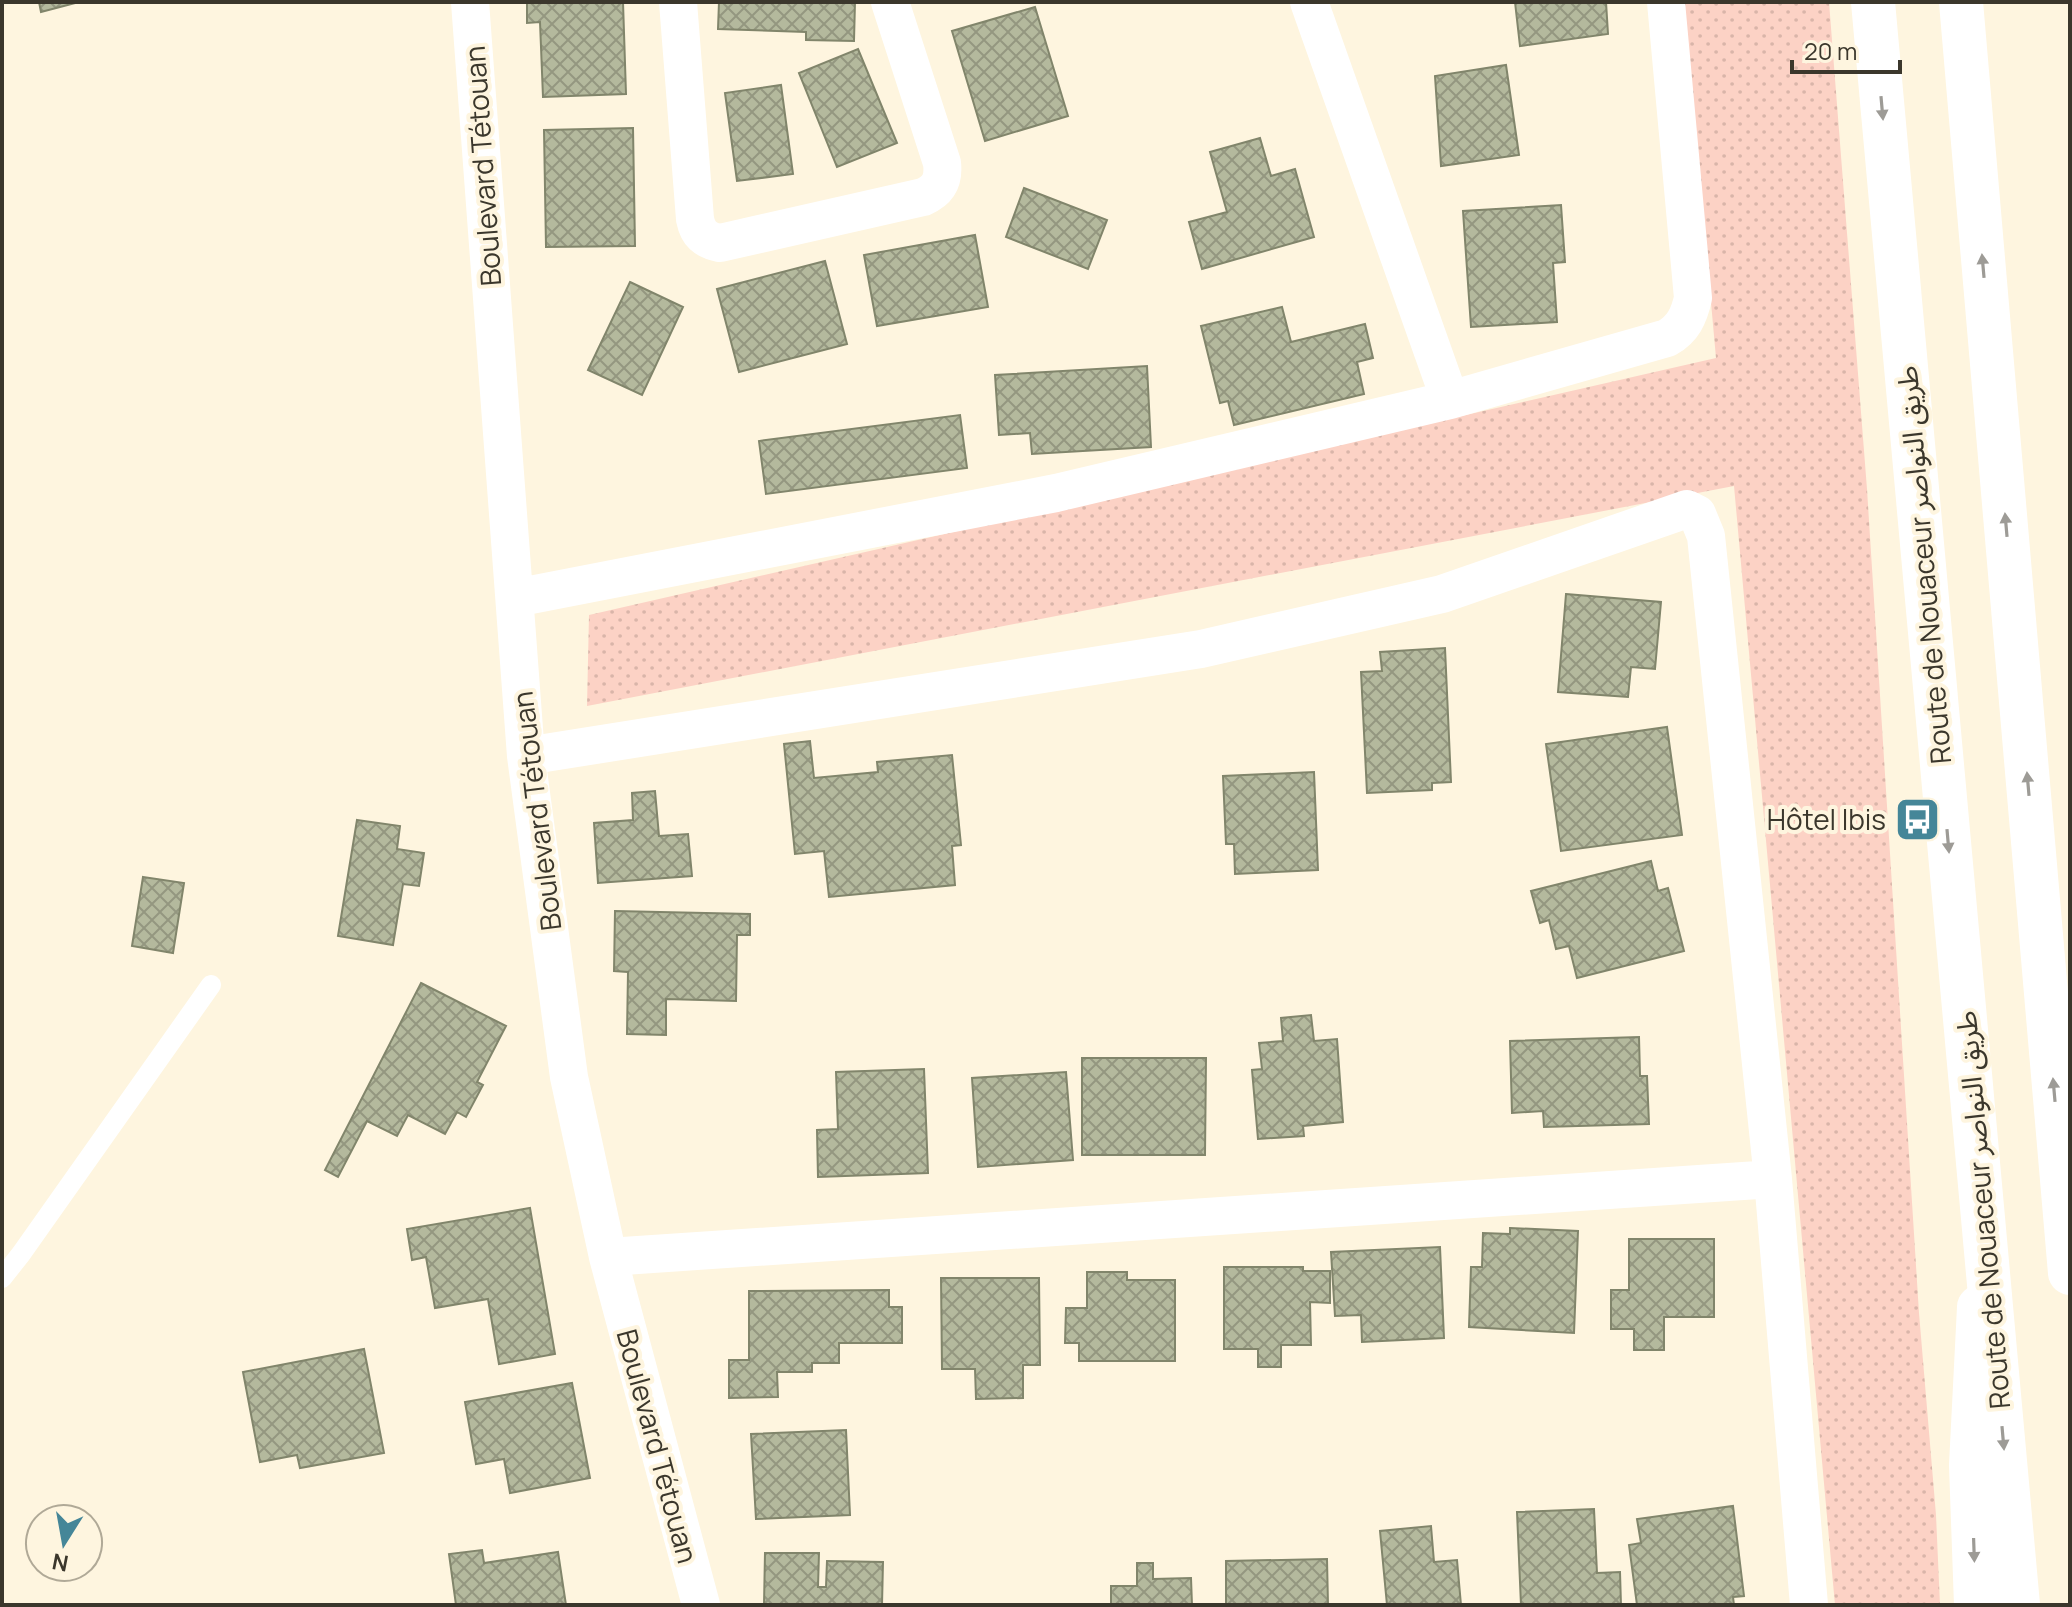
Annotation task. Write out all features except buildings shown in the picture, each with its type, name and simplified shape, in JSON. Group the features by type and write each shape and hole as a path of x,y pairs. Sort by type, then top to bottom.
{"main road":[{"name":"Route de Nouaceur طريق النواصر","path":"1873,2 2018,1605"},
{"path":"1961,2 2070,1273"},
{"path":"1976,1605 1971,1465 1974,1362 1985,1249"}],"street":[{"name":"Boulevard Tétouan","path":"470,2 526,756 569,1077 608,1257 701,1605"},
{"path":"678,2 695,219 697,230 703,236 720,243 923,197 937,189 943,174 942,163 890,2"},
{"path":"1309,2 1450,400"},
{"path":"515,598 1056,493 1450,400 1667,338 1685,323 1693,298 1666,2"},
{"path":"526,756 1201,649 1442,594 1687,509 1697,514 1706,536 1773,1179 1809,1605"},
{"path":"608,1257 1773,1179"}],"lane":[{"path":"2,1278 211,985"}],"shaded area":[{"path":"1684,2 1829,2 1867,489 1940,1605 1835,1605 1734,486 587,706 589,615 1716,358"}],"place":[{"name":"Hôtel Ibis","path":"1917,819"}]}
